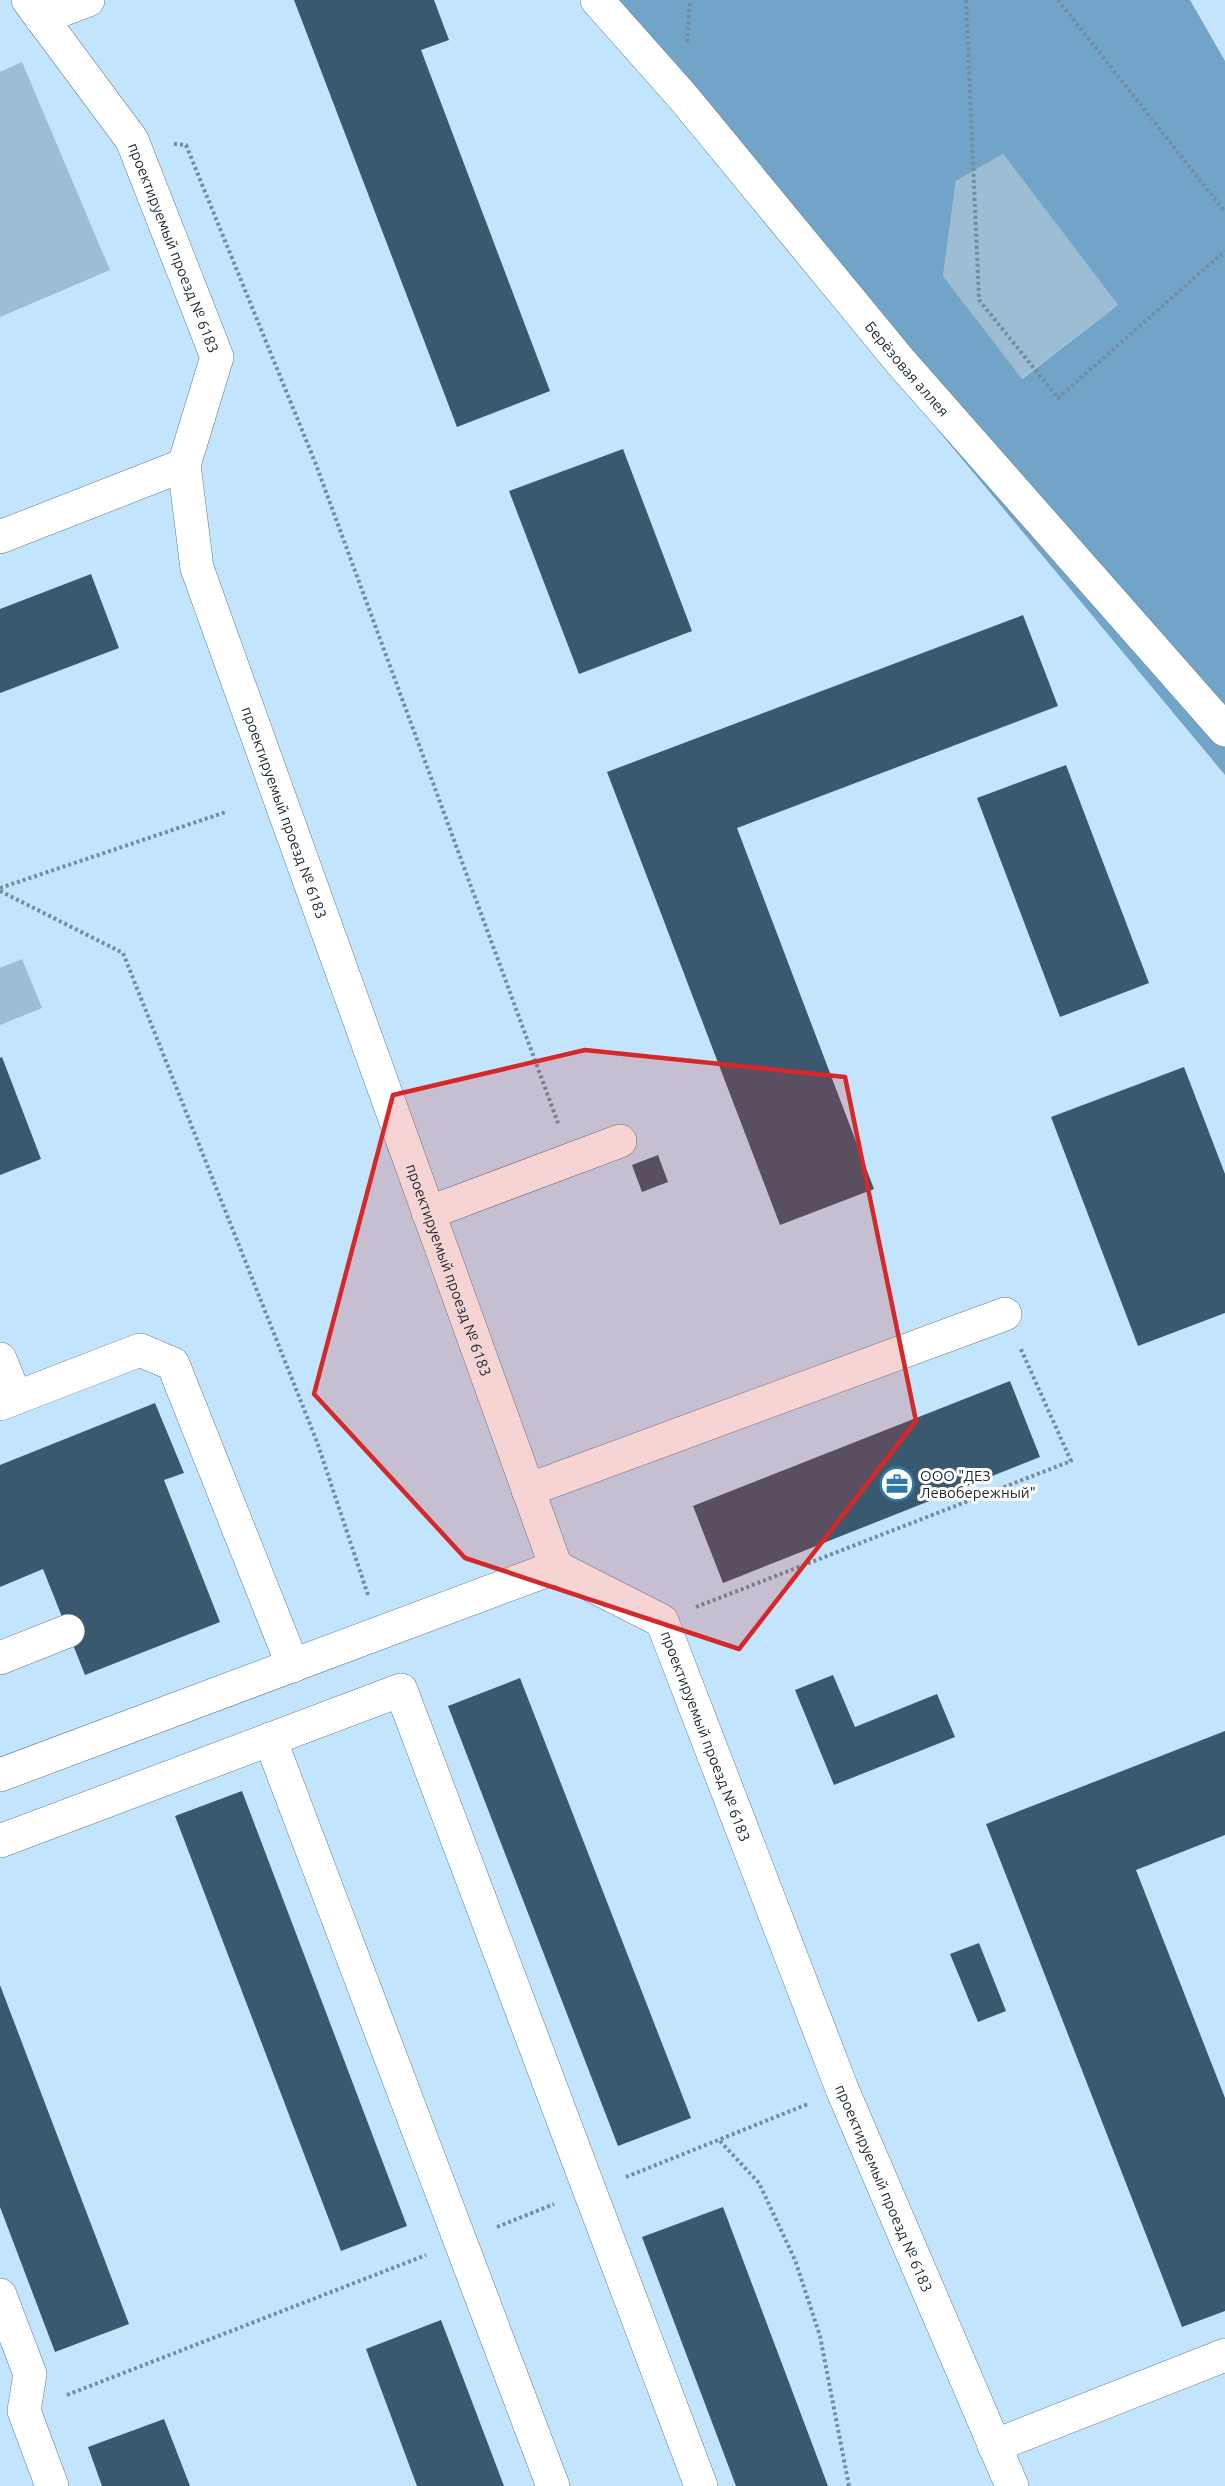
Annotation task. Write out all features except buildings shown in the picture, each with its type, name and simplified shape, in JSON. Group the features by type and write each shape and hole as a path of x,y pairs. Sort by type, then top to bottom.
{"street":[{"path":"34,9 88,0"},
{"name":"Берёзовая аллея","path":"597,0 683,97 900,362 1225,730"},
{"name":"проектируемый проезд № 6183","path":"34,9 132,140 217,357 184,465 197,568 556,1567 662,1621 842,2089 1012,2486"},
{"path":"0,537 184,465"},
{"path":"428,1213 620,1141"},
{"path":"528,1490 1005,1314"},
{"path":"0,1359 8,1401 141,1350 173,1364 293,1666"},
{"path":"0,1774 556,1567"},
{"path":"0,1658 68,1631"},
{"path":"0,1841 401,1689 701,2486"},
{"path":"270,1739 553,2486"},
{"path":"0,2295 30,2374 12,2416 52,2486"},
{"path":"994,2446 1225,2355"}],"path":[{"path":"966,0 979,300 1058,398 1225,251"},
{"path":"1058,0 1225,212"},
{"path":"132,140 186,145 315,462 572,1159"},
{"path":"0,890 226,812"},
{"path":"0,890 123,953 317,1442 381,1633"},
{"path":"662,1621 1071,1461 1005,1314"},
{"path":"12,2416 720,2141 799,2107"},
{"path":"720,2141 759,2183 795,2260 820,2336 849,2486"}],"highlighted area":[{"path":"585,1050 845,1077 916,1421 739,1649 465,1558 314,1394 393,1095"}],"shaded area":[{"path":"609,0 1190,0 1225,61 1225,775 938,430","holes":["1003,154 1118,305 1022,379 943,276 956,181"]},
{"path":"22,62 110,270 0,317 0,72"},
{"path":"1003,154 1118,305 1021,379 943,276 956,181"},
{"path":"22,959 42,1008 0,1025 0,968"}],"place":[{"name":"ООО \"ДЕЗ Левобережный\"","path":"897,1484"}]}
